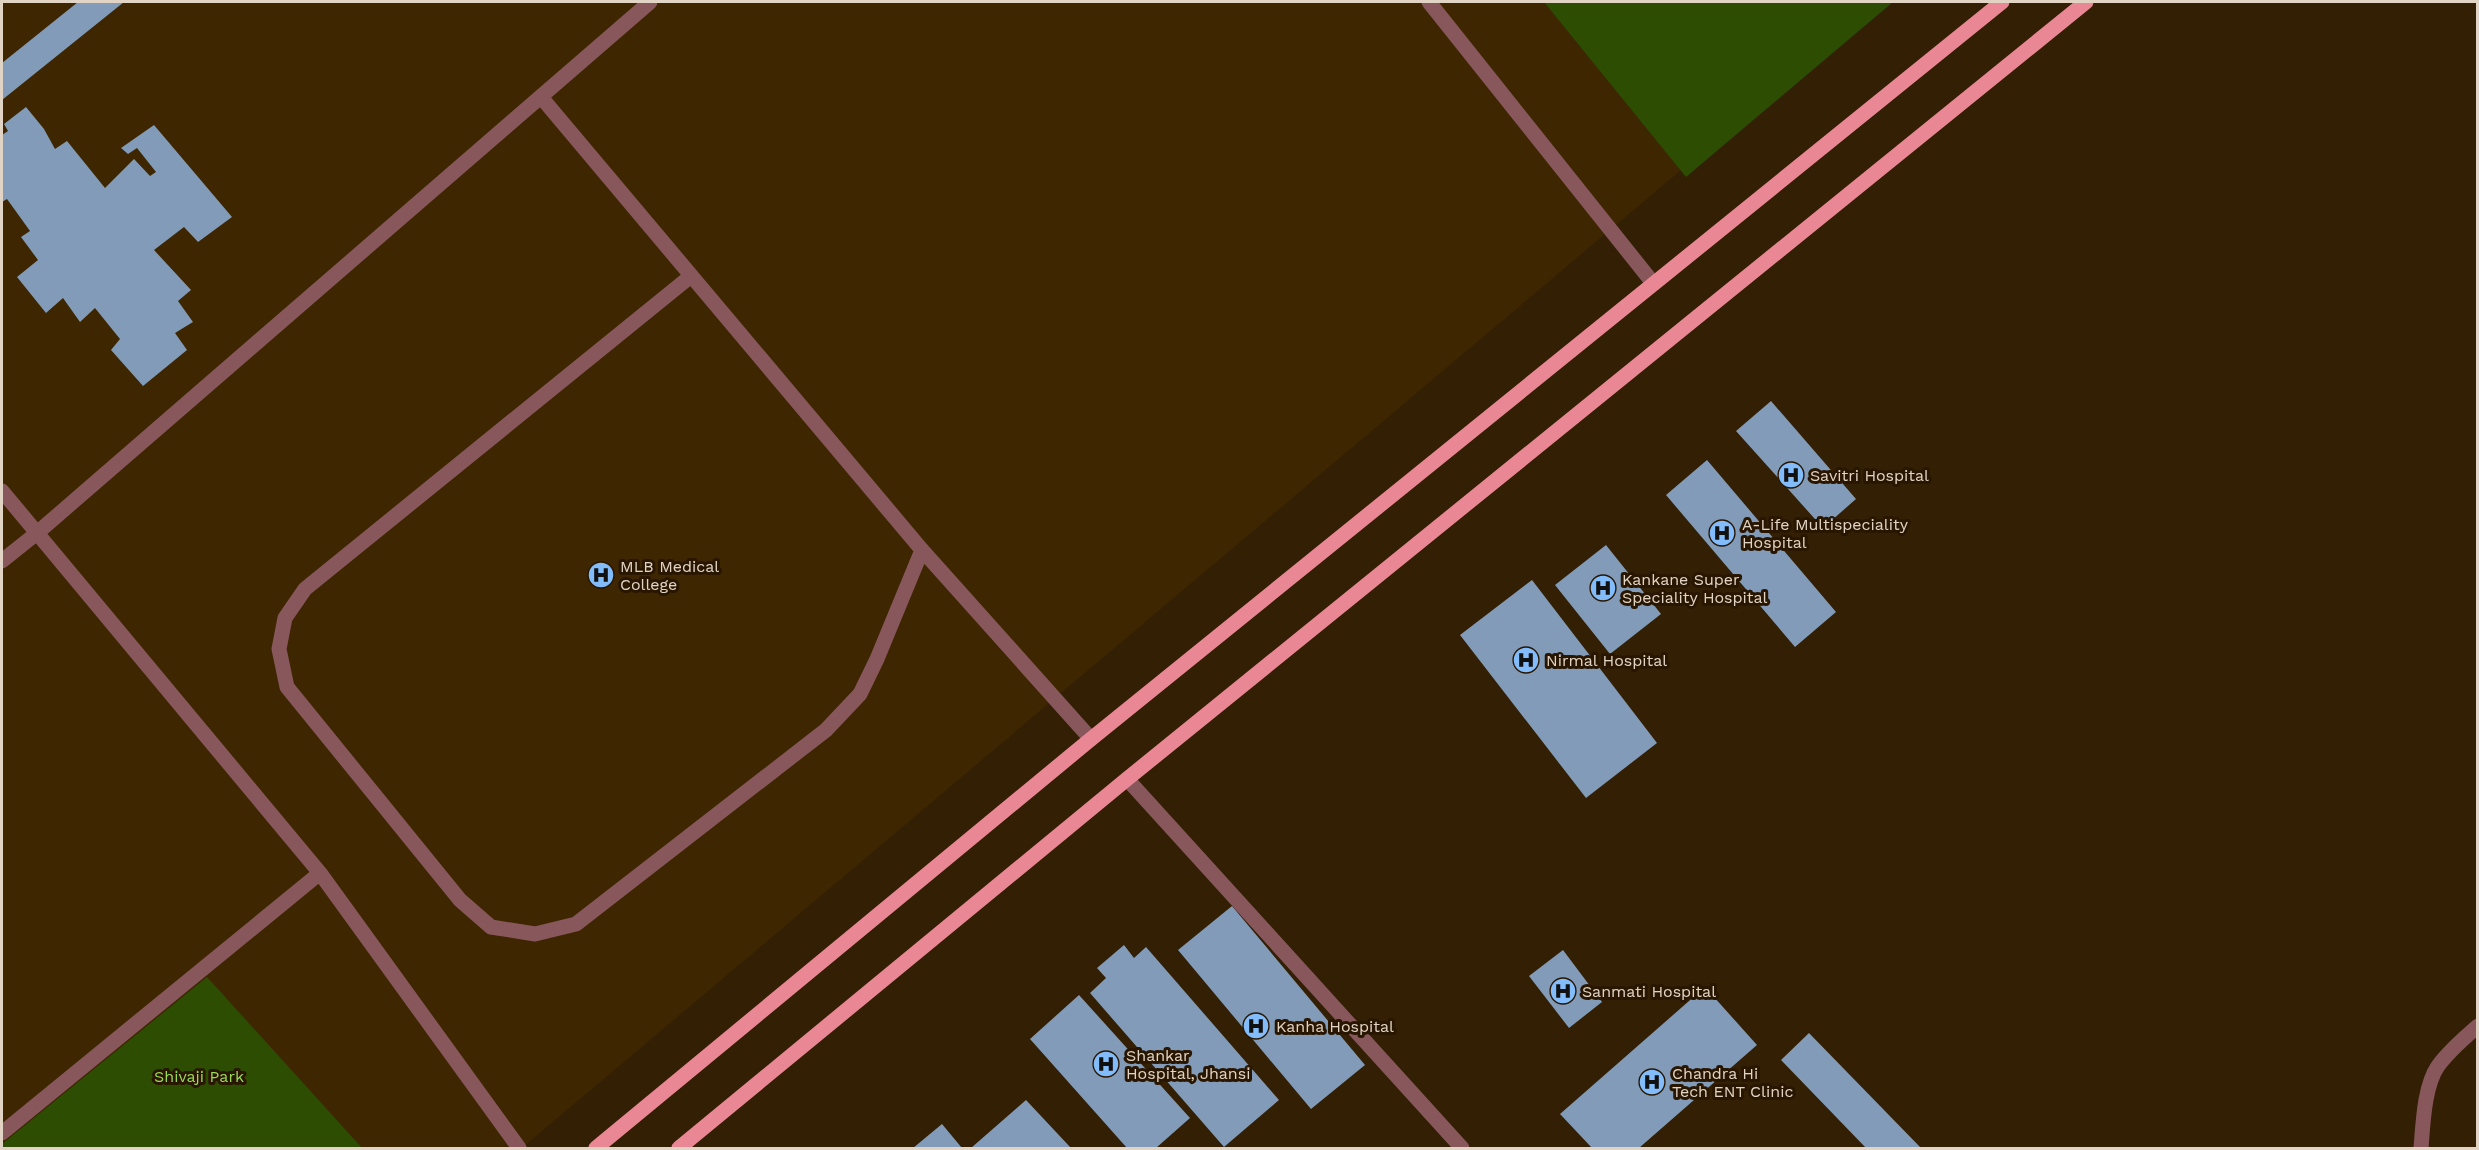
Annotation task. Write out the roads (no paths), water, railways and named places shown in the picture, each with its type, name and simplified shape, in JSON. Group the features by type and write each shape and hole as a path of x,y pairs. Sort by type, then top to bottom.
{"main road":[{"path":"596,1149 1091,739 2002,2"},
{"path":"678,1149 1127,779 2086,2"}],"street":[{"path":"2,561 650,2"},
{"path":"1429,2 1653,283"},
{"path":"541,97 922,550 1091,739"},
{"path":"691,276 305,589 285,618 279,649 287,687 460,900 491,927 535,933 576,924 826,730 860,694 922,550"},
{"path":"2,491 320,873 519,1149"},
{"path":"1127,779 1462,1149"},
{"path":"2,1132 320,873"},
{"path":"2421,1149 2426,1101 2436,1068 2457,1044 2478,1026"}],"place":[{"name":"Savitri Hospital","path":"1791,475"},
{"name":"A-Life Multispeciality Hospital","path":"1722,533"},
{"name":"MLB Medical College","path":"601,575"},
{"name":"Kankane Super Speciality Hospital","path":"1603,588"},
{"name":"Nirmal Hospital","path":"1526,660"},
{"name":"Sanmati Hospital","path":"1563,991"},
{"name":"Kanha Hospital","path":"1256,1026"},
{"name":"Shankar Hospital, Jhansi","path":"1106,1064"},
{"name":"Chandra Hi Tech ENT Clinic","path":"1652,1082"}],"park label":[{"name":"Shivaji Park","path":"199,1076"}]}
